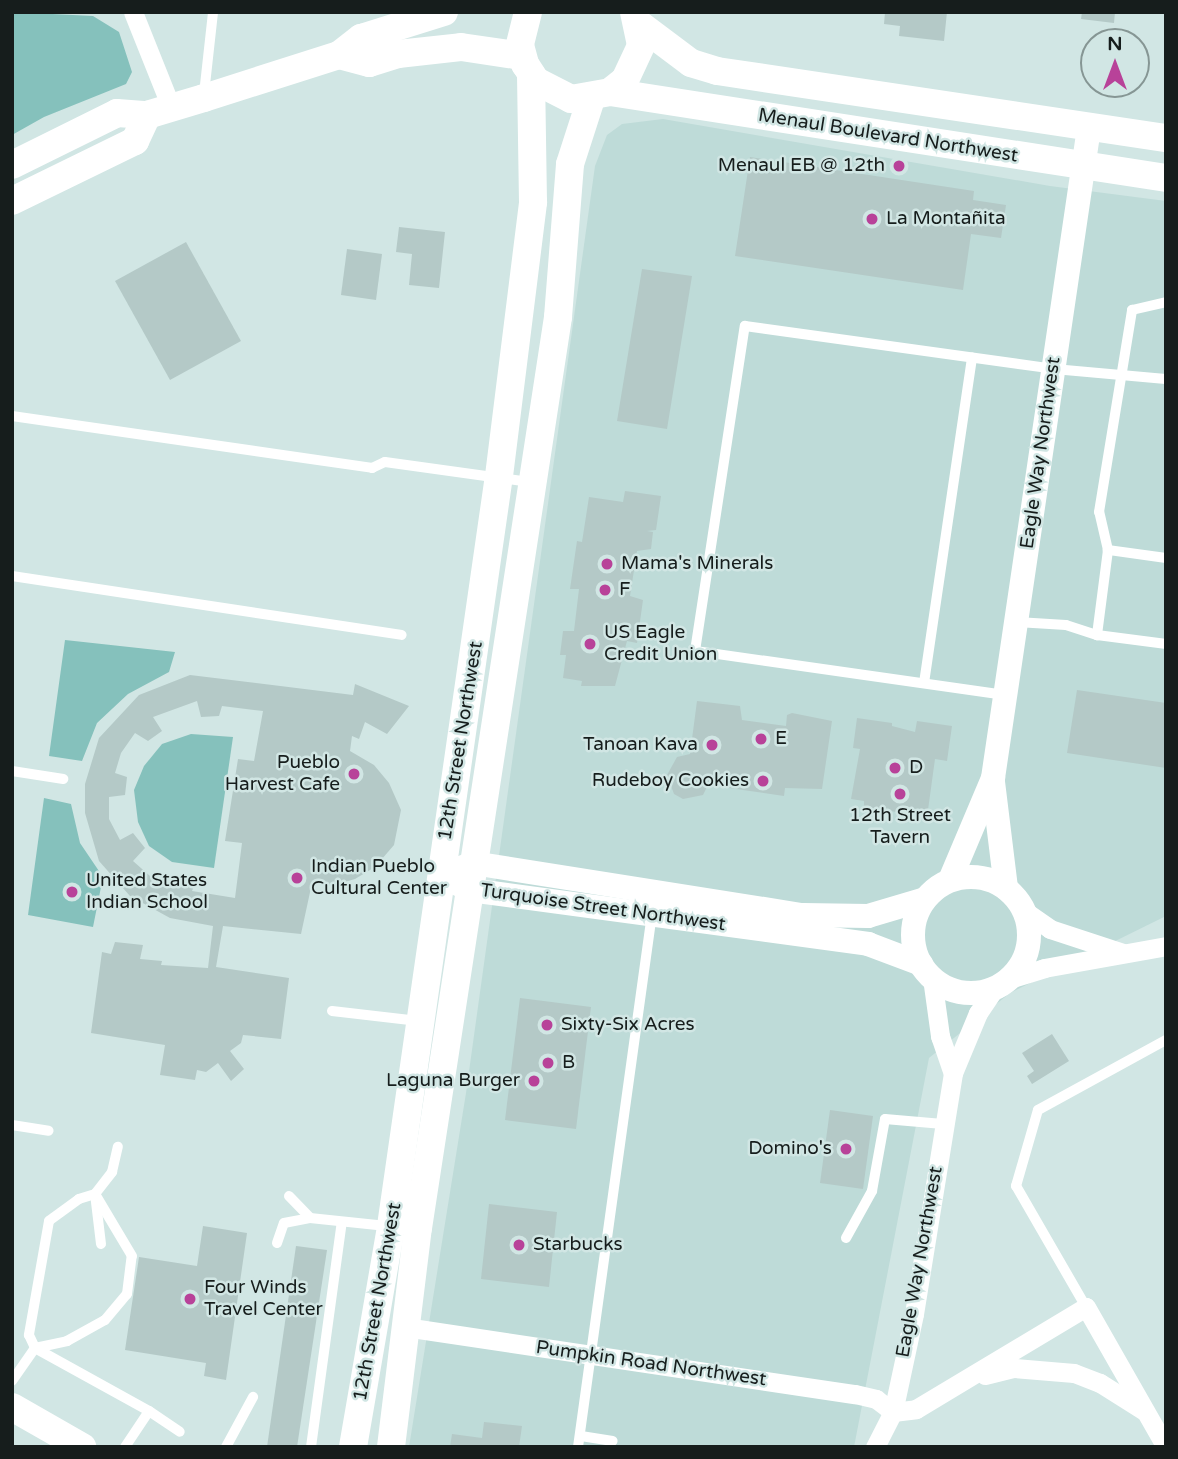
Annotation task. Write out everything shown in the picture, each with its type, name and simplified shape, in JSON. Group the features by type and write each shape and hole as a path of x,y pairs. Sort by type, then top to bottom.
{"main road":[{"path":"12,165 117,113 159,111 204,98 339,55 361,38 444,12"},
{"name":"12th Street Northwest","path":"391,1447 405,1327 405,1227 420,1021 499,476 533,202 527,65 522,26 528,12"},
{"path":"601,96 636,63 636,18"},
{"path":"636,18 687,60 717,71 1166,138"},
{"path":"339,55 369,63 398,54 461,47 527,65"},
{"name":"Menaul Boulevard Northwest","path":"527,65 552,93 601,96 1166,178"},
{"name":"12th Street Northwest","path":"353,1447 405,1227 472,877 562,286 570,164 601,96"},
{"path":"12,201 135,141 159,111"},
{"path":"12,1407 82,1447"}],"street":[{"path":"133,12 159,111"},
{"name":"Eagle Way Northwest","path":"950,880 993,778 1089,128"},
{"name":"Eagle Way Northwest","path":"993,778 1006,888"},
{"name":"Turquoise Street Northwest","path":"441,876 472,877 803,915 868,916 925,898"},
{"name":"Turquoise Street Northwest","path":"472,877 652,914 868,944 926,971"},
{"path":"1128,954 1050,929 1026,912 1006,888 989,879 950,880 925,898 913,930 926,971 962,992 1002,984 1044,968 1128,954 1166,946"},
{"path":"1002,984 1028,948 1026,912"},
{"name":"Eagle Way Northwest","path":"926,971 940,1035 953,1073"},
{"name":"Eagle Way Northwest","path":"875,1447 893,1412 917,1297 953,1073 978,1013 1002,984"},
{"path":"893,1412 916,1409 1086,1307 1166,1447"},
{"name":"Pumpkin Road Northwest","path":"405,1327 855,1394 876,1399 893,1412"},
{"path":"967,1380 1014,1368 1045,1368 1100,1383 1146,1412"}],"lane":[{"path":"204,98 213,12"},
{"path":"1097,635 1108,550 1099,512 1124,374 1132,310 1166,302"},
{"path":"1006,695 695,651 745,326 1054,369 1166,379"},
{"path":"924,683 972,358"},
{"path":"12,416 372,467 385,462 499,476 533,483"},
{"path":"1108,550 1166,558"},
{"path":"12,576 402,635"},
{"path":"1017,622 1066,625 1097,635 1166,645"},
{"path":"12,771 63,779"},
{"path":"613,1441 579,1441 652,914"},
{"path":"332,1011 420,1021"},
{"path":"1086,1307 1016,1186 1038,1110 1166,1040"},
{"path":"846,1238 872,1191 885,1119 943,1124"},
{"path":"12,1125 48,1131"},
{"path":"118,1147 112,1172 95,1194 79,1199 48,1221 29,1335 35,1348 149,1411 180,1432"},
{"path":"95,1194 101,1244"},
{"path":"12,1381 35,1348 67,1341 105,1320 127,1294 132,1256 95,1194"},
{"path":"289,1196 310,1218"},
{"path":"277,1243 284,1223 310,1218 405,1227"},
{"path":"311,1447 342,1222"},
{"path":"226,1447 253,1397"},
{"path":"125,1447 149,1411"}],"shaded area":[{"path":"12,12 93,16 119,32 132,72 126,84 44,117 12,135"},
{"path":"663,119 1050,186 1166,201 1166,916 1010,993 929,1058 854,1447 409,1447 466,1093 595,166 607,135 622,124"},
{"path":"65,640 175,652 169,672 128,694 97,723 82,761 49,756"},
{"path":"191,734 233,737 214,868 172,862 149,846 138,822 134,790 144,766 162,744"},
{"path":"44,798 71,804 80,843 103,877 93,927 28,915"}],"building":[{"path":"885,12 947,12 944,41 899,36 900,26 884,24"},
{"path":"1082,12 1115,12 1114,23 1081,19"},
{"name":"La Montañita","path":"750,157 974,191 973,200 1006,205 1001,238 971,234 963,290 735,256"},
{"path":"399,227 445,232 439,288 409,285 412,254 396,252"},
{"path":"186,242 241,341 170,380 115,281"},
{"path":"347,249 382,254 376,300 341,295"},
{"path":"642,269 692,276 667,429 617,421"},
{"name":"F","path":"625,491 661,496 656,530 647,531 653,532 651,549 637,551 630,596 643,600 637,643 627,641 615,686 581,686 582,681 563,678 566,655 560,655 563,631 574,631 579,589 570,589 577,541 582,542 589,497 623,502"},
{"name":"Indian Pueblo Cultural Center","path":"190,675 353,695 355,684 409,706 387,734 365,722 359,739 352,736 350,751 374,765 389,783 401,810 394,845 375,867 355,879 331,886 312,883 301,934 223,926 216,967 289,978 281,1039 243,1035 241,1043 230,1051 244,1069 231,1081 218,1063 206,1072 197,1070 195,1080 160,1075 165,1045 91,1033 102,952 111,954 115,942 143,945 140,959 162,961 161,965 208,968 213,926 170,918 130,896 99,861 85,813 85,784 99,738 139,695","holes":["197,701 201,717 219,716 222,706 263,711 254,761 238,759 225,841 242,843 235,898 192,891 196,881 177,877 173,886 150,876 133,861 145,848 133,833 120,840 109,819 109,797 125,795 127,777 115,773 121,753 135,733 148,741 162,731 153,717"]},
{"path":"1077,690 1166,703 1166,768 1067,753"},
{"name":"E","path":"697,701 740,706 742,720 786,726 787,715 792,713 832,721 822,789 785,788 784,796 722,787 724,778 712,777 703,795 683,799 674,794 667,775 677,757 690,754"},
{"name":"D","path":"857,718 892,723 892,726 915,732 917,721 952,726 947,761 935,759 928,810 917,809 916,815 864,807 864,801 851,799 860,749 853,748"},
{"name":"B","path":"520,998 591,1007 576,1129 505,1120"},
{"path":"1052,1034 1069,1061 1032,1084 1027,1076 1034,1071 1022,1053"},
{"name":"Domino's","path":"830,1110 873,1116 863,1189 820,1183"},
{"name":"Starbucks","path":"489,1204 557,1212 549,1287 481,1279"},
{"path":"203,1226 247,1233 226,1380 204,1376 206,1363 125,1350 139,1257 197,1266"},
{"path":"296,1246 327,1250 297,1447 267,1447"},
{"path":"484,1422 522,1426 519,1447 450,1447 452,1434 482,1438"}],"place":[{"name":"Menaul EB @ 12th","path":"899,166"},
{"name":"La Montañita","path":"872,219"},
{"name":"Mama's Minerals","path":"607,564"},
{"name":"F","path":"605,590"},
{"name":"US Eagle Credit Union","path":"590,644"},
{"name":"E","path":"761,739"},
{"name":"Tanoan Kava","path":"712,745"},
{"name":"D","path":"895,768"},
{"name":"Pueblo Harvest Cafe","path":"354,774"},
{"name":"Rudeboy Cookies","path":"763,781"},
{"name":"12th Street Tavern","path":"900,794"},
{"name":"Indian Pueblo Cultural Center","path":"297,878"},
{"name":"United States Indian School","path":"72,892"},
{"name":"Sixty-Six Acres","path":"547,1025"},
{"name":"B","path":"548,1063"},
{"name":"Laguna Burger","path":"534,1081"},
{"name":"Domino's","path":"846,1149"},
{"name":"Starbucks","path":"519,1245"},
{"name":"Four Winds Travel Center","path":"190,1299"}]}
